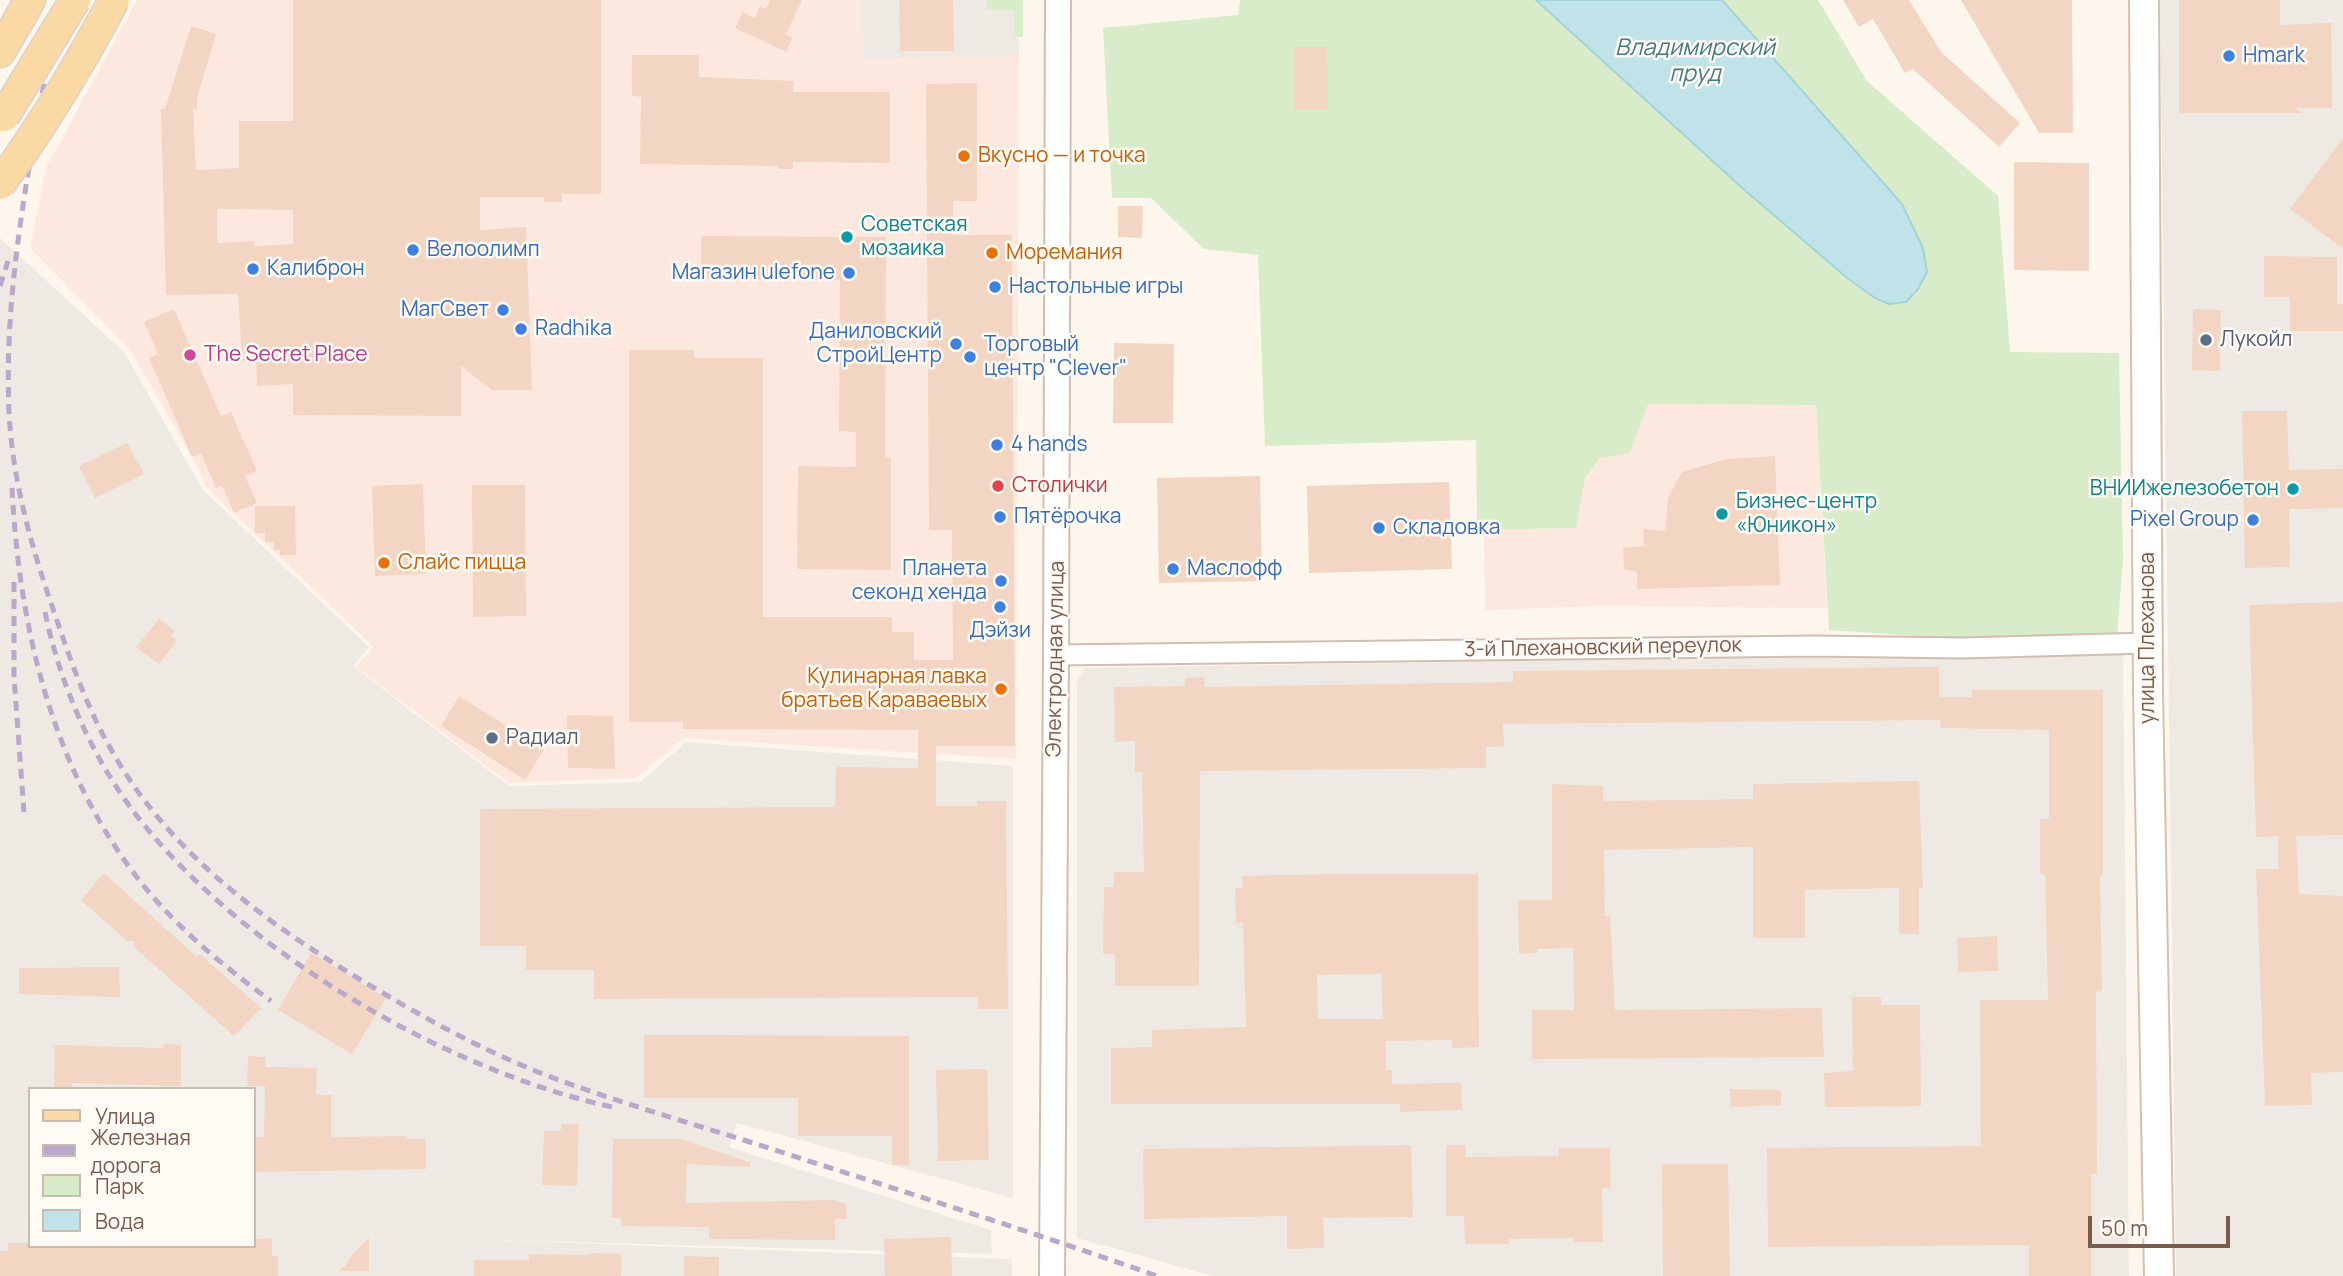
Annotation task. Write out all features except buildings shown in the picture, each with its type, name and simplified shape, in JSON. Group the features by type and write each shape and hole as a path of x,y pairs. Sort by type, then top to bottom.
{"main road":[{"path":"0,52 30,0"},
{"path":"0,122 75,0"},
{"path":"0,184 84,57 114,0"},
{"name":"улица Плеханова","path":"2144,0 2148,691 2159,1276"}],"street":[{"name":"Электродная улица","path":"1052,1276 1058,0"},
{"name":"3-й Плехановский переулок","path":"1057,655 1815,646 1962,648 2149,643"}],"shaded area":[{"path":"137,0 861,0 863,59 1019,56 1016,759 683,738 636,778 509,783 356,667 374,647 207,488 131,351 30,248 46,168"},
{"path":"861,0 1018,0 1019,56 863,59"},
{"path":"2160,0 2343,0 2343,1276 2176,1276"},
{"path":"0,238 124,352 203,490 369,647 353,666 509,786 641,782 686,742 1013,766 1013,1198 737,1123 729,1147 991,1230 992,1254 463,1239 1012,1259 1012,1276 0,1276"},
{"path":"1647,404 1816,405 1827,608 1601,606 1485,610 1484,530 1575,528 1585,478 1600,458 1630,453"},
{"path":"2123,651 2129,1276 1213,1276 1077,1238 1077,681 1085,668"}],"green space":[{"path":"987,0 1023,0 1023,37 1015,37 1014,9 987,9"},
{"path":"1240,0 1818,0 1867,81 1998,196 2010,352 2119,353 2123,559 2117,636 1961,639 1829,630 1816,405 1648,404 1630,453 1600,458 1585,478 1576,528 1477,530 1476,440 1265,446 1258,255 1204,249 1151,198 1112,198 1103,28 1238,15"}],"water":[{"name":"Владимирский пруд","path":"1536,0 1722,0 1902,204 1923,248 1927,272 1918,289 1906,302 1889,304 1875,298 1846,277 1740,186"}],"railway":[{"path":"59,0 31,153 16,256 8,360 14,460 36,557 87,702 116,758 141,796 170,831 202,864 237,894 311,948 429,1019 512,1061 610,1098 965,1211 1157,1276"},
{"path":"0,286 8,261"},
{"path":"12,488 16,540 32,644 62,743 83,791 109,837 139,880 168,914 235,974 271,1001"},
{"path":"14,582 14,677 24,812"},
{"path":"45,612 67,688 100,760 128,804 172,857 224,907 283,954 347,996 415,1034 483,1065 551,1090 617,1108"}],"place":[{"name":"Hmark","path":"2229,56"},
{"name":"Вкусно — и точка","path":"964,156"},
{"name":"Советская мозаика","path":"847,237"},
{"name":"Велоолимп","path":"413,250"},
{"name":"Моремания","path":"992,253"},
{"name":"Калиброн","path":"253,269"},
{"name":"Магазин ulefone","path":"849,273"},
{"name":"Настольные игры","path":"995,287"},
{"name":"МагСвет","path":"503,310"},
{"name":"Radhika","path":"521,329"},
{"name":"Лукойл","path":"2206,340"},
{"name":"Даниловский СтройЦентр","path":"956,344"},
{"name":"The Secret Place","path":"190,355"},
{"name":"Торговый центр \"Clever\"","path":"970,357"},
{"name":"4 hands","path":"997,445"},
{"name":"Столички","path":"998,486"},
{"name":"ВНИИжелезобетон","path":"2293,489"},
{"name":"Бизнес-центр «Юникон»","path":"1722,514"},
{"name":"Пятёрочка","path":"1000,517"},
{"name":"Pixel Group","path":"2253,520"},
{"name":"Складовка","path":"1379,528"},
{"name":"Слайс пицца","path":"384,563"},
{"name":"Маслофф","path":"1173,569"},
{"name":"Планета секонд хенда","path":"1001,581"},
{"name":"Дэйзи","path":"1000,607"},
{"name":"Кулинарная лавка братьев Караваевых","path":"1001,689"},
{"name":"Радиал","path":"492,738"}]}
